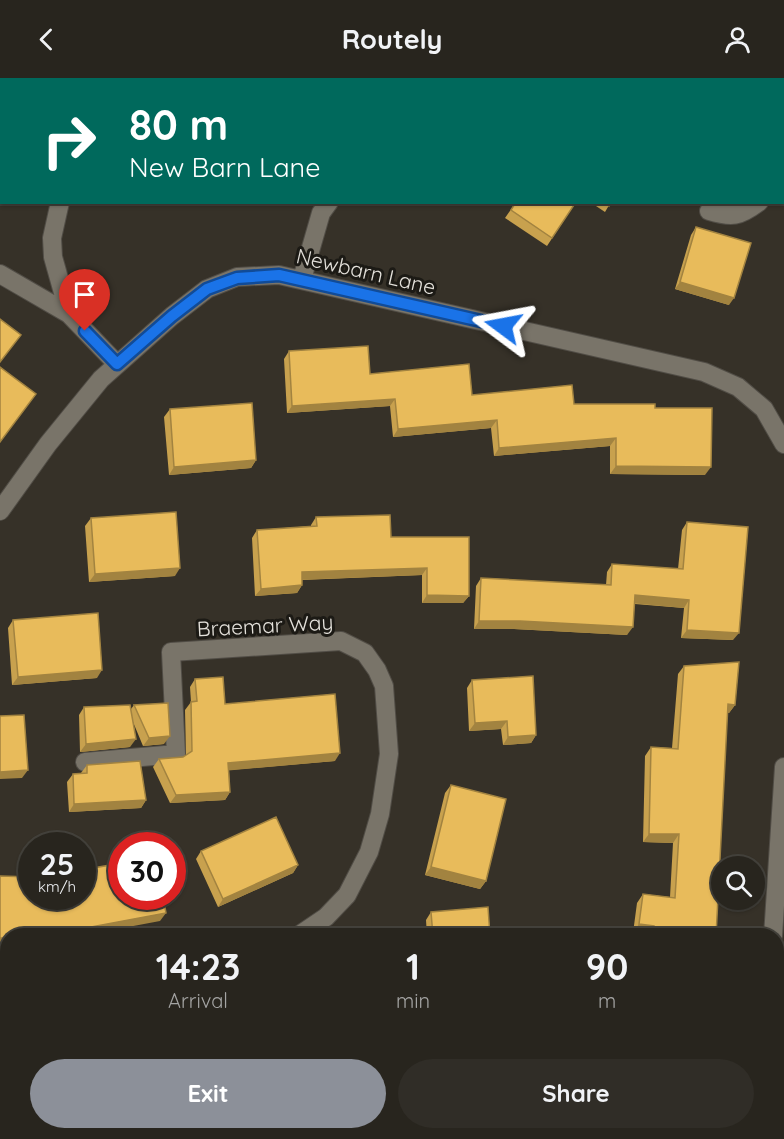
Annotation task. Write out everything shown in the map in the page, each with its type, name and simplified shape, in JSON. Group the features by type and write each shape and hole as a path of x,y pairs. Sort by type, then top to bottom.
{"street":[{"path":"60,204 51,238 53,257 69,314"},
{"path":"302,279 321,213 328,204"},
{"path":"709,212 728,217 747,211 756,204"},
{"path":"0,274 69,314 117,364"},
{"name":"Newbarn Lane","path":"0,511 48,444 101,379 172,316 207,289 237,278 279,275 302,279 704,372 738,387 764,409 784,444"},
{"name":"Braemar Way","path":"85,762 176,754 171,652 341,641 365,653 377,670 384,686 388,754 380,814 369,852 347,895 326,916 309,928"},
{"path":"774,928 784,767"}],"building":[{"path":"515,204 575,204 552,238 511,210"},
{"path":"696,227 751,243 734,298 680,282"},
{"path":"0,319 21,335 0,362"},
{"path":"368,346 370,374 469,364 472,395 572,385 574,404 655,404 655,408 712,408 711,467 616,466 616,438 499,448 497,420 398,429 395,399 292,406 289,351"},
{"path":"0,367 36,394 0,442"},
{"path":"252,403 256,460 174,467 170,409"},
{"path":"176,512 180,568 95,574 91,518"},
{"path":"390,515 391,537 469,537 469,596 427,595 427,568 302,572 302,585 261,589 257,530 317,526 316,517"},
{"path":"687,522 748,527 739,633 687,630 689,600 635,595 633,627 479,621 481,578 611,585 612,564 683,569"},
{"path":"98,613 102,670 18,677 13,620"},
{"path":"739,662 735,705 728,704 720,856 711,856 711,910 717,910 716,928 654,928 654,926 639,924 643,894 675,898 679,834 649,834 651,747 678,749 684,666"},
{"path":"533,676 536,735 508,737 507,721 475,723 472,680"},
{"path":"223,677 225,704 335,694 340,753 228,763 230,792 176,795 159,759 183,757 192,751 191,702 197,701 195,679"},
{"path":"168,703 170,736 149,738 134,705"},
{"path":"130,705 136,739 86,744 84,707"},
{"path":"24,715 28,770 0,772 0,716"},
{"path":"140,761 146,800 74,804 73,774 87,773 87,765"},
{"path":"451,785 506,799 486,881 431,867"},
{"path":"276,817 298,865 223,899 201,851"},
{"path":"108,865 108,910 165,910 166,913 86,928 0,928 0,876 18,877 18,910 96,910 96,868"},
{"path":"488,907 489,928 432,928 431,912"}],"route":[{"path":"85,331 117,364 207,289 237,278 279,275 503,326"}]}
